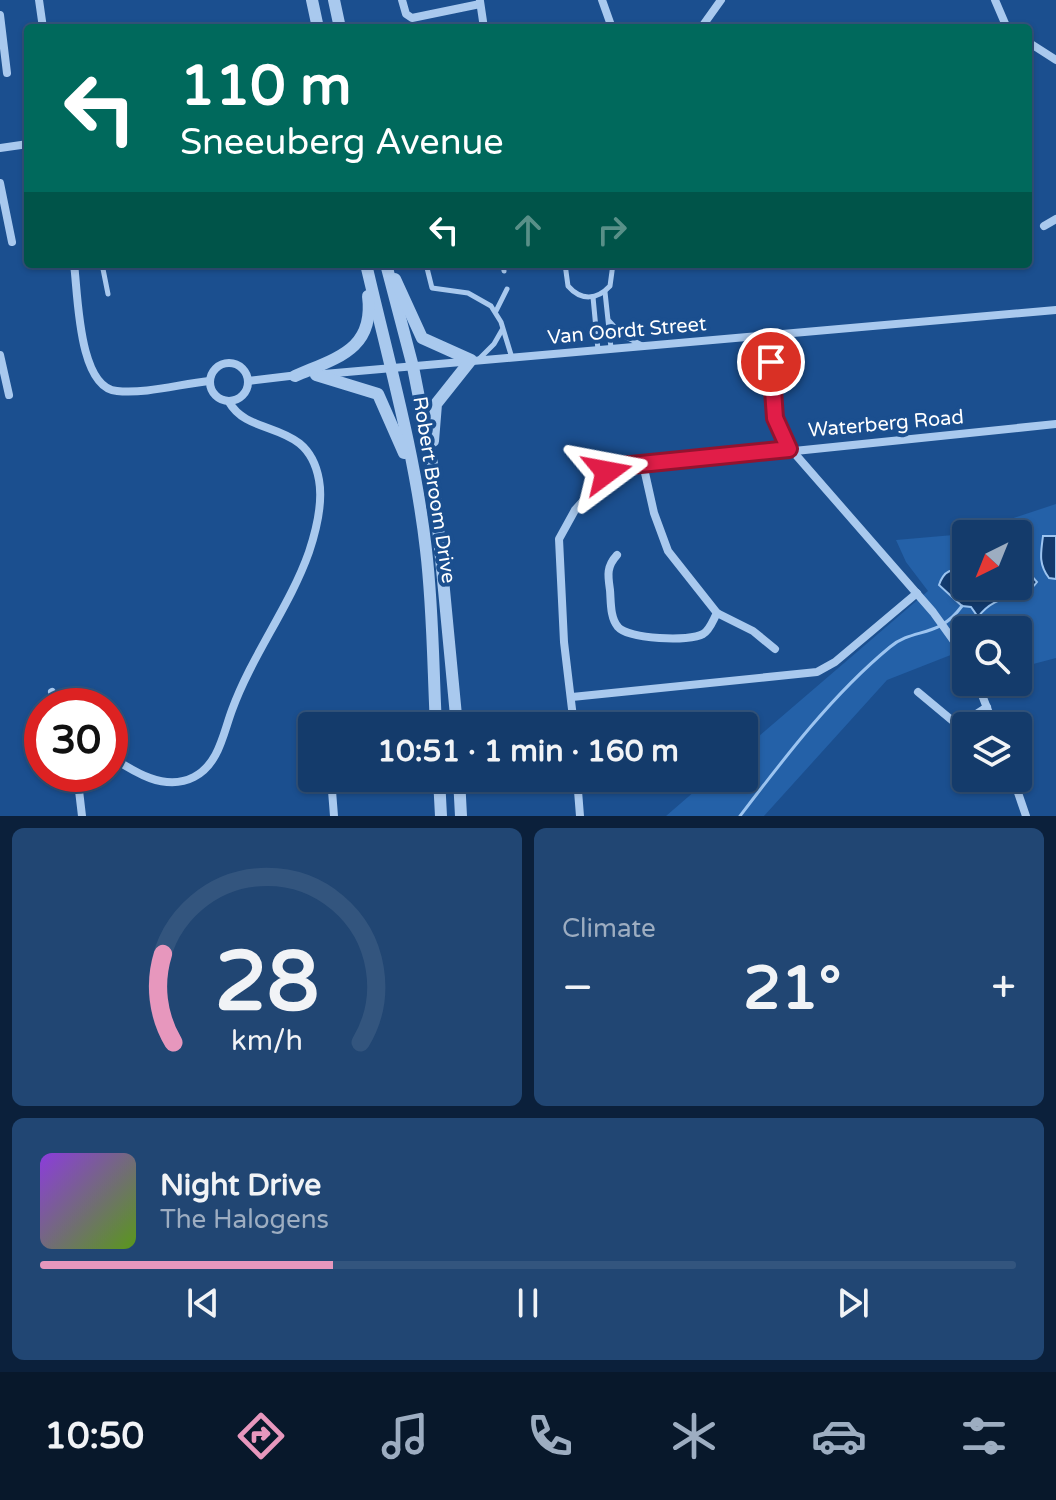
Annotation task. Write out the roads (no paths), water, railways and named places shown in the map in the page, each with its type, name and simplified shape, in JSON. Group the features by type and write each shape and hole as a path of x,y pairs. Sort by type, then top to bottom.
{"street":[{"path":"39,0 42,24"},
{"path":"312,0 317,24"},
{"path":"334,0 339,24"},
{"path":"402,0 405,13 412,18 480,2 483,24"},
{"path":"602,0 611,24"},
{"path":"704,24 721,0"},
{"path":"995,0 1005,24"},
{"path":"0,15 7,73"},
{"path":"1032,45 1056,60"},
{"path":"1,145 24,144"},
{"path":"0,183 12,242"},
{"path":"1044,226 1056,219"},
{"path":"75,268 87,359 101,384 117,392 209,381"},
{"path":"295,376 346,353 365,332 369,306 365,268"},
{"name":"Robert Broom Drive","path":"366,268 392,369 427,552 435,712"},
{"name":"Robert Broom Drive","path":"387,268 413,367 432,464 456,712"},
{"path":"388,268 422,338 475,360 436,404 432,464"},
{"name":"Van Oordt Street","path":"248,381 1056,310"},
{"path":"769,334 775,418 789,449 917,593 952,639"},
{"path":"0,355 9,395"},
{"path":"128,767 166,782 195,777 209,764 219,748 252,661 297,578 312,542 321,491 315,465 292,438 274,427 243,420 229,402 212,393 209,381 214,369 225,363 238,365 248,381 245,393 229,402"},
{"path":"316,375 380,396 416,486"},
{"name":"Waterberg Road","path":"573,712 564,642 559,539 575,510 607,472 643,464 1056,424"},
{"path":"643,464 667,548 717,613 761,636 775,649"},
{"path":"617,555 608,573 613,615 624,632 640,637 696,636 706,632 717,613"},
{"path":"572,697 786,678 817,672 835,662 917,593"},
{"path":"918,692 952,719"},
{"path":"983,696 989,712"},
{"path":"981,712 987,707"},
{"path":"79,792 82,816"},
{"path":"332,792 334,816"},
{"path":"440,792 441,816"},
{"path":"460,792 461,816"},
{"path":"578,792 580,816"},
{"path":"1018,792 1026,816"}],"lane":[{"path":"103,268 108,294"},
{"path":"427,268 432,288 468,293 496,311 512,358"},
{"path":"566,268 568,286 581,296 593,297 605,292 614,279 613,268"},
{"path":"496,311 507,289"},
{"path":"605,292 611,348"},
{"path":"593,297 598,350"},
{"path":"608,320 626,338 644,346"},
{"path":"475,360 494,344 503,328"}],"waterway":[{"path":"740,816 810,727 869,665 899,641 944,624 962,606"}]}
